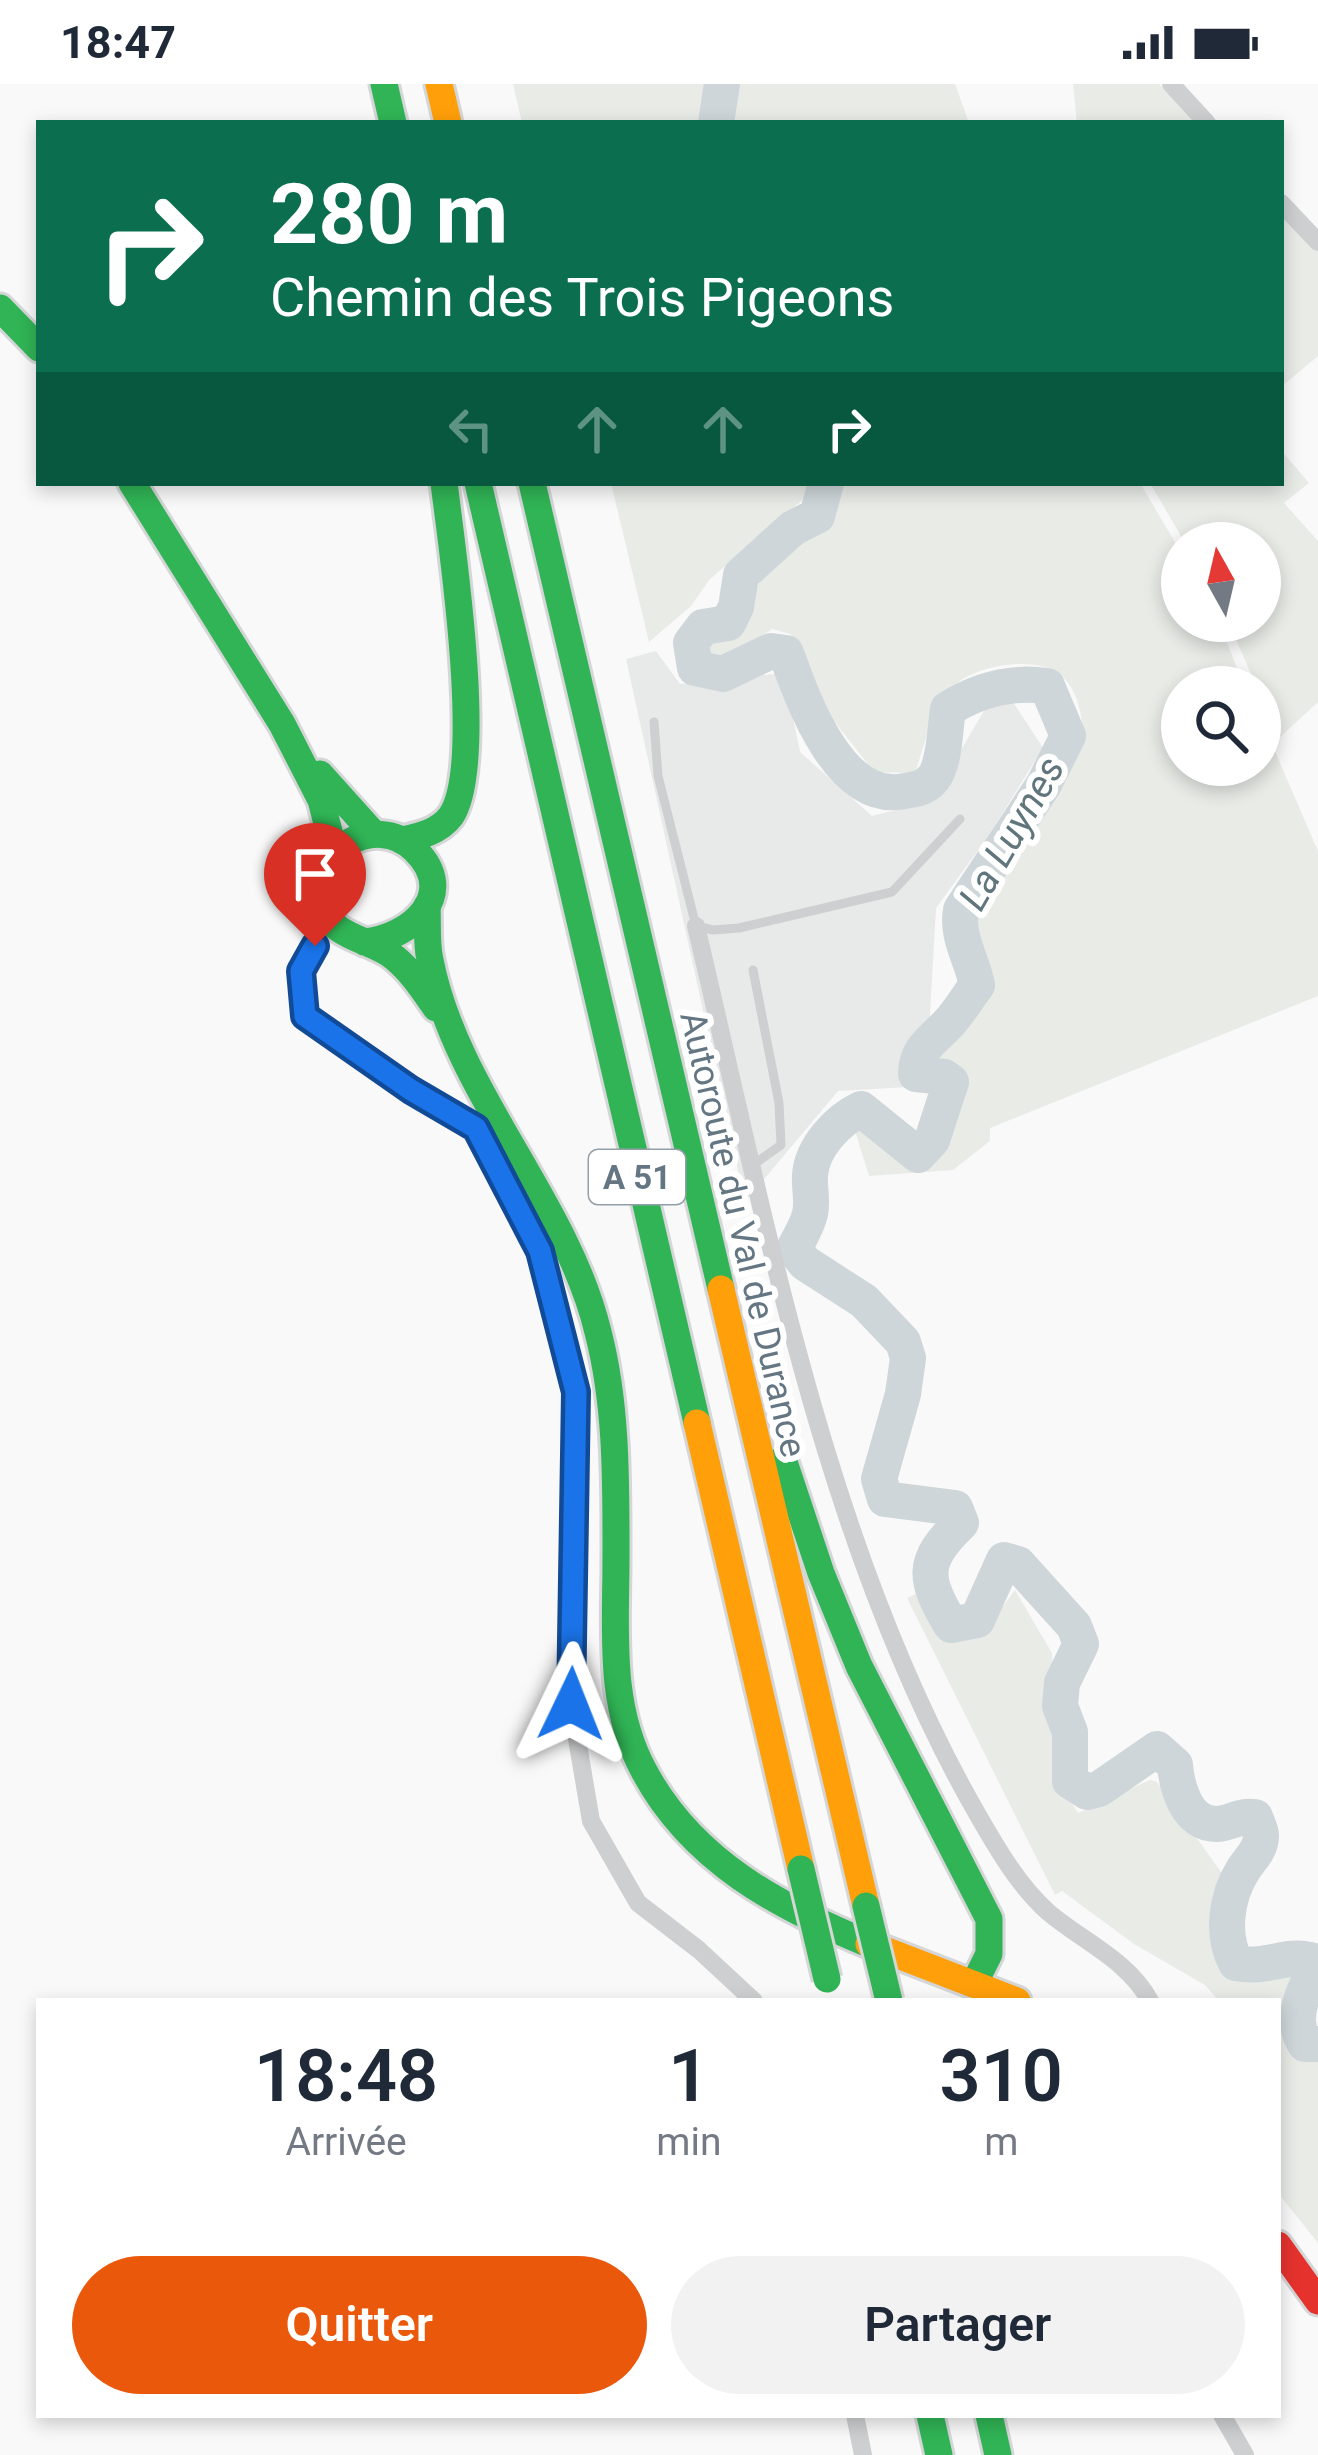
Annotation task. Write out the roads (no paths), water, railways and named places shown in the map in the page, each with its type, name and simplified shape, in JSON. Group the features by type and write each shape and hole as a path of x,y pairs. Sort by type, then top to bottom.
{"main road":[{"path":"381,84 388,120"},
{"path":"439,84 447,120"},
{"path":"0,308 36,345"},
{"path":"134,486 282,724 321,800 334,850"},
{"path":"402,840 443,825 462,791 457,607 444,486"},
{"name":"A 51","path":"479,486 830,1990"},
{"name":"Autoroute du Val de Durance","path":"533,486 888,1998"},
{"path":"282,724 334,792 373,833"},
{"path":"462,1046 419,984 389,953 345,935 330,921 319,885 324,866 334,850 352,838 373,833 402,840 423,862 429,876 430,965 462,1046 566,1246 597,1325 614,1445 613,1641 619,1696 630,1741 648,1782 673,1822 741,1883 772,1901 943,1973 982,1975 1013,1998"},
{"path":"629,901 796,1505 859,1666 989,1919 989,1954 982,1975"},
{"path":"364,942 383,943 402,936 427,906"},
{"path":"1281,2249 1318,2301"},
{"path":"931,2418 939,2455"},
{"path":"989,2418 998,2455"}],"street":[{"path":"1171,84 1204,120"},
{"path":"1284,205 1318,242"},
{"path":"330,921 301,971 305,1016 411,1090 476,1128 540,1251 576,1392 571,1704 591,1820 638,1904 699,1950 751,1998"},
{"path":"696,926 813,1403 896,1651 968,1796 1021,1881 1051,1914 1130,1972 1148,1998"},
{"path":"856,2418 863,2455"},
{"path":"1224,2418 1245,2455"}],"lane":[{"path":"654,722 658,776 696,926 713,931 739,928 892,892 960,819"},
{"path":"753,970 779,1103 781,1145 753,1165"}],"waterway":[{"name":"La Luynes","path":"716,120 722,84"},
{"name":"La Luynes","path":"825,486 817,516 793,528 741,575 728,623 703,627 691,643 695,668 723,674 771,651 786,653 828,745 861,782 882,791 910,790 930,782 941,759 948,709 983,692 1008,686 1047,686 1068,736 1044,784 961,910 963,939 977,985 919,1058 916,1074 951,1082 932,1140 918,1155 861,1109 844,1120 816,1154 810,1175 810,1214 794,1249 805,1263 864,1301 903,1342 908,1358 903,1394 879,1479 885,1499 955,1508 961,1523 938,1549 930,1571 935,1595 951,1625 977,1620 1004,1560 1018,1564 1074,1626 1081,1644 1062,1683 1060,1706 1070,1732 1070,1781 1087,1792 1099,1789 1157,1749 1175,1765 1181,1794 1198,1818 1217,1824 1255,1817 1261,1833 1259,1846 1229,1904 1231,1952 1236,1963 1310,1960 1314,1971 1302,1997 1298,2026 1305,2044 1318,2044"}]}
